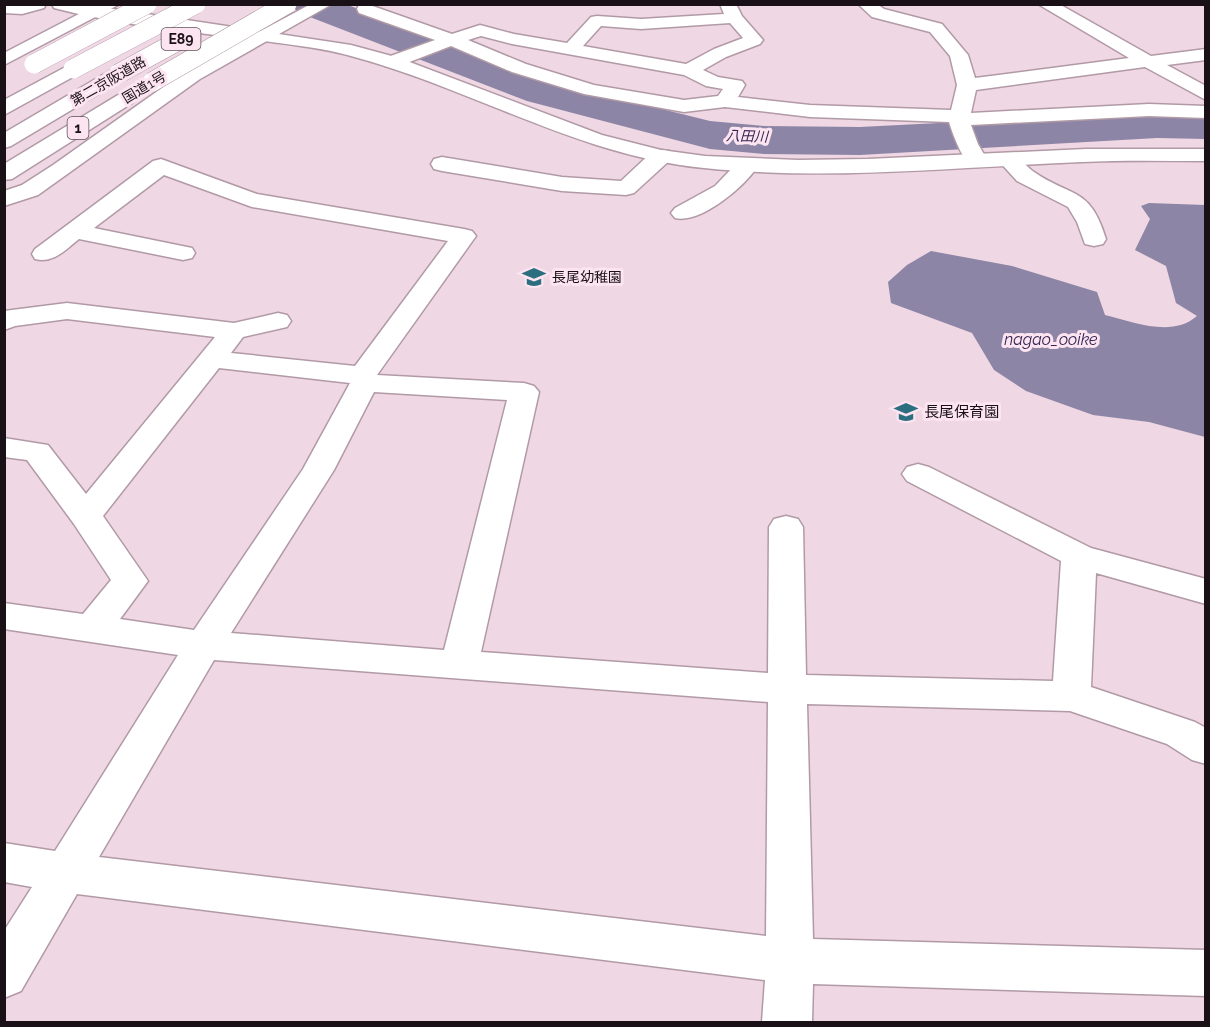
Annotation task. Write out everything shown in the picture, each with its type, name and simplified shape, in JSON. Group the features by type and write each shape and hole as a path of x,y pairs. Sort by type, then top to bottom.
{"main road":[{"path":"4,8 22,9 38,4"},
{"path":"60,4 94,13 267,36 351,50 392,62 595,139 661,156 747,166 868,166 965,133 1149,110 1206,112"},
{"path":"9,67 112,4"},
{"path":"9,67 34,64 147,4"},
{"name":"第二京阪道路","path":"4,109 73,69 196,4"},
{"name":"国道1号","path":"4,174 152,82 287,4"},
{"path":"4,200 30,190 61,170 194,75 324,4"},
{"path":"630,24 640,4"},
{"path":"866,4 878,13 936,28 958,55 967,85 965,133"},
{"path":"1046,4 1206,94"},
{"path":"365,9 519,68 591,90 684,106 725,101 965,133 1008,159 1025,176 1075,199 1091,222 1094,239"},
{"path":"571,49 597,21 630,24 731,11 754,40 720,53 689,70"},
{"name":"第二京阪道路","path":"4,142 118,74 222,16"},
{"path":"392,62 480,30 512,39 689,70 713,82 735,85 725,101"},
{"path":"967,85 1206,54"},
{"path":"1008,159 1086,155 1206,155"},
{"path":"442,164 562,184 626,188 661,156"},
{"path":"4,975 204,645 318,470 363,379 464,236 252,200 161,166 44,254"},
{"path":"683,213 723,191 747,166"},
{"path":"74,231 158,248 181,243"},
{"path":"4,322 6,319 67,311 234,331 279,321"},
{"path":"86,516 234,331"},
{"path":"210,359 363,379 524,392 459,664"},
{"path":"4,447 37,452 86,516 130,581 92,629"},
{"path":"918,474 1079,556 1206,592"},
{"path":"786,527 790,961 787,1023"},
{"path":"1071,696 1079,556"},
{"path":"4,616 204,645 788,689 1071,696 1181,733 1206,748"},
{"path":"4,861 66,873 790,961 1206,973"}],"water":[{"name":"nagao_ooike","path":"1149,203 1205,205 1205,437 1149,422 1093,415 1026,391 994,370 972,333 891,303 888,282 907,265 931,251 1012,266 1097,292 1105,315 1152,326 1165,327 1187,323 1197,316 1176,303 1166,266 1135,250 1150,219 1141,206"}],"waterway":[{"name":"八田川","path":"310,4 542,92 710,135 764,140 860,141 1157,125 1206,126"}],"place":[{"name":"長尾幼稚園","path":"534,277"},
{"name":"長尾保育園","path":"906,412"}]}
